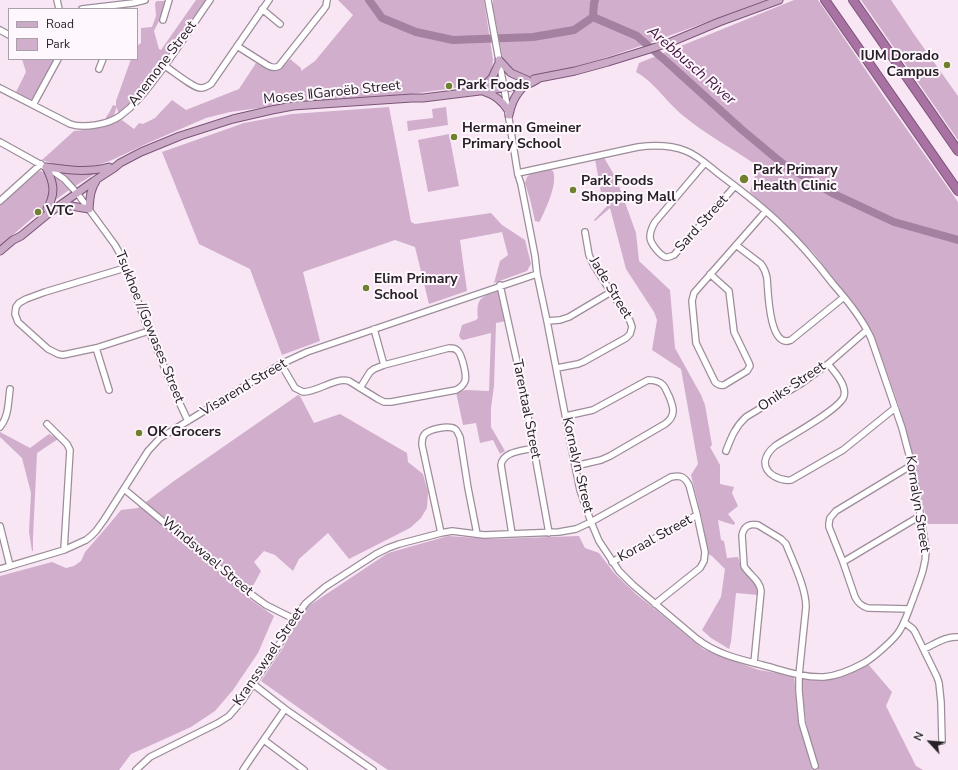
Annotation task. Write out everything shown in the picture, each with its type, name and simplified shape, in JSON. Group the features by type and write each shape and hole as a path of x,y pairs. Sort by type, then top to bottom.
{"highway":[{"path":"825,0 958,191"},
{"path":"853,0 958,151"}],"main road":[{"name":"Moses ǁGaroëb Street","path":"13,240 18,233 47,209 109,167 180,136 233,119 294,106 423,98 504,87 608,62 650,49 779,0"},
{"path":"499,61 511,73 526,82 514,97 508,112 503,103 482,89 492,78 499,61"},
{"name":"Moses ǁGaroëb Street","path":"0,251 13,240 21,236 75,191 120,163"},
{"path":"43,166 69,170 102,169 109,167"},
{"path":"43,166 52,182 54,189 47,209"},
{"path":"58,206 62,205 89,209 91,190 98,178"}],"street":[{"path":"88,8 145,0"},
{"path":"163,20 169,0"},
{"name":"Anemone Street","path":"0,89 70,124 77,126 98,124 118,117 129,109 142,95 165,66 210,0"},
{"path":"165,66 195,86 201,88 206,87 210,84 269,0"},
{"path":"237,46 267,65 272,67 279,66 324,9 328,0"},
{"name":"Kornalyn Street","path":"488,0 518,175 534,249 537,274 557,368 575,466 580,490 599,541 618,571 706,646 737,659 799,675 825,676 842,672 864,662 891,641 900,630 909,610 922,572 925,561 925,543 912,465 902,428 871,338 856,312 811,256 766,211 694,154 685,150 667,146 628,148 518,175"},
{"path":"262,9 280,24"},
{"path":"33,105 57,60"},
{"path":"99,69 103,60"},
{"name":"Tsukhoe //Gowases Street","path":"0,142 59,176 75,191 115,245 149,331 188,421"},
{"name":"Sard Street","path":"705,163 651,228 651,241 653,245 665,256 668,257 674,255 736,186"},
{"path":"0,200 43,166"},
{"path":"710,274 730,290 734,332 750,366 746,371 722,386 715,382 697,347 692,301 693,295 710,274 766,211"},
{"name":"Jade Street","path":"557,368 583,362 626,338 630,334 632,327 630,321 593,264 589,255 585,232"},
{"path":"736,245 761,264 765,271 767,277 771,318 782,340 788,342 791,340 844,298"},
{"path":"125,268 26,298 16,307 15,314 18,322 48,349 58,354 96,348 149,331"},
{"name":"Visarend Street","path":"0,569 64,550 86,540 96,531 153,444 160,438 281,364 307,352 537,274"},
{"name":"Tarentaal Street","path":"500,286 523,389 549,533"},
{"path":"547,321 560,320 569,317 610,292"},
{"path":"374,329 384,365"},
{"name":"Oniks Street","path":"726,451 733,433 746,417 802,383 828,364 867,330"},
{"path":"96,348 109,390"},
{"path":"281,364 295,388 303,392 345,380 384,402 456,390 462,387 465,382 466,377 464,364 458,351 453,348 449,348 374,369 370,372 360,388"},
{"path":"828,364 841,380 845,395 843,400 822,417 770,450 765,461 771,474 775,477 781,480 791,480 843,450 895,408"},
{"path":"566,416 594,410 648,380 654,380 664,386 673,406 670,420 665,424 610,456 601,460 575,466"},
{"path":"0,427 8,412 10,389"},
{"path":"47,424 67,444 70,450 64,550"},
{"path":"441,533 422,440 423,436 427,432 434,429 449,427 454,428 460,437 477,534"},
{"path":"512,534 501,465 502,460 507,454 534,448"},
{"path":"909,610 868,608 860,605 855,597 828,523 833,514 842,507 912,465"},
{"name":"Kransswael Street","path":"136,770 150,757 229,716 242,701 276,650 294,619 306,603 325,587 376,554 388,548 452,531 484,535 549,533 576,529 676,475 683,477 689,485 697,515"},
{"name":"Windswael Street","path":"124,489 234,582 266,605 294,619"},
{"path":"655,604 702,565 705,552 697,515"},
{"name":"Koraal Street","path":"612,562 697,515"},
{"path":"843,562 920,516"},
{"path":"754,663 761,587 744,566 742,535 745,527 750,524 758,525 786,544 804,590 806,606 799,675 802,723 814,766"},
{"path":"0,526 10,566"},
{"path":"904,622 913,629 937,677 941,692 942,741"},
{"path":"924,649 954,636 958,637"},
{"path":"253,684 285,709 373,770"},
{"path":"243,770 285,709"},
{"path":"264,740 304,770"}],"green space":[{"path":"196,0 206,0 157,72 130,104 119,113 116,107 114,115 111,118 106,119 113,105 116,106 116,101 131,60 138,60 138,45 141,43 141,28 152,27 156,16 155,3 157,1 167,1 164,11 154,31 159,49 161,50"},
{"path":"338,0 484,0 493,60 489,77 476,85 411,94 310,101 230,112 206,118 98,165 70,167 42,160 74,131 122,120 134,129 139,123 143,124 155,118 172,100 186,110 239,89 256,63 274,70 281,68 290,59 301,68 301,71 315,61 353,15"},
{"path":"493,0 766,0 664,38 602,59 531,77 515,71 503,59 493,8"},
{"path":"794,0 818,0 958,202 958,524 927,524 915,465 899,406 872,331 813,252 750,192 758,166 690,121 675,109 654,86 636,72 639,63"},
{"path":"861,0 891,0 958,96 958,140"},
{"path":"22,60 55,60 32,99 28,99 16,92 26,72"},
{"path":"389,107 411,222 415,224 491,213 502,225 525,240 531,264 527,271 494,283 500,261 508,255 502,232 460,240 467,291 429,304 415,247 395,240 303,272 320,341 282,355 250,269 199,244 162,152 244,123 292,114"},
{"path":"446,107 448,125 408,131 407,121 433,118 432,109"},
{"path":"449,134 459,186 428,192 418,140"},
{"path":"603,156 616,178 636,233 639,261 670,290 675,348 705,405 712,445 710,447 720,465 720,484 734,487 732,493 738,506 728,514 735,523 734,525 718,520 721,540 724,541 727,558 738,557 742,570 756,584 758,595 736,593 729,649 711,638 702,630 721,597 725,569 708,554 702,519 691,475 698,464 681,369 652,350 657,320 654,312 626,269 610,208 595,221 594,220 609,204 605,192 601,193 595,159"},
{"path":"548,168 553,171 553,189 539,222 535,221 525,183 530,174"},
{"path":"59,170 101,170 75,186"},
{"path":"41,171 46,173 51,192 45,207 0,246 0,205"},
{"path":"50,173 69,190 54,201"},
{"path":"497,292 499,294 506,321 496,323 491,427 505,451 500,454 493,440 480,443 476,423 463,425 456,392 466,390 489,391 491,333 463,340 459,336 462,325 478,318 478,307 480,300 487,295"},
{"path":"298,395 300,396 314,423 340,414 407,453 408,462 423,474 428,492 427,508 421,518 410,528 349,559 328,533 299,559 293,571 275,555 264,551 254,562 261,571 247,597 274,616 258,653 233,690 215,711 191,727 131,754 119,770 0,770 0,576 52,562 66,568 74,566 81,561 85,552 121,510 138,508 174,481"},
{"path":"0,432 30,448 49,434 58,439 37,453 33,551 29,532 31,493 22,458 0,437"},
{"path":"448,536 493,539 579,536 585,548 599,553 614,573 636,594 703,649 759,670 794,676 799,723 812,770 388,770 261,681 283,648 299,617 307,607 388,553"},
{"path":"868,664 892,692 886,706 916,766 923,770 818,770 806,722 802,682 803,679 820,680 844,674"}],"waterway":[{"name":"Arebbusch River","path":"369,0 382,18 416,32 453,40 533,37 574,30 593,17 637,36 741,129 783,164 834,194 894,222 958,240"},
{"path":"593,17 595,0"}],"place":[{"name":"IUM Dorado Campus","path":"947,65"},
{"name":"Park Foods","path":"449,86"},
{"name":"Hermann Gmeiner Primary School","path":"454,137"},
{"name":"Park Primary Health Clinic","path":"744,179"},
{"name":"Park Foods Shopping Mall","path":"573,190"},
{"name":"VTC","path":"38,212"},
{"name":"Elim Primary School","path":"366,288"},
{"name":"OK Grocers","path":"139,433"}]}
